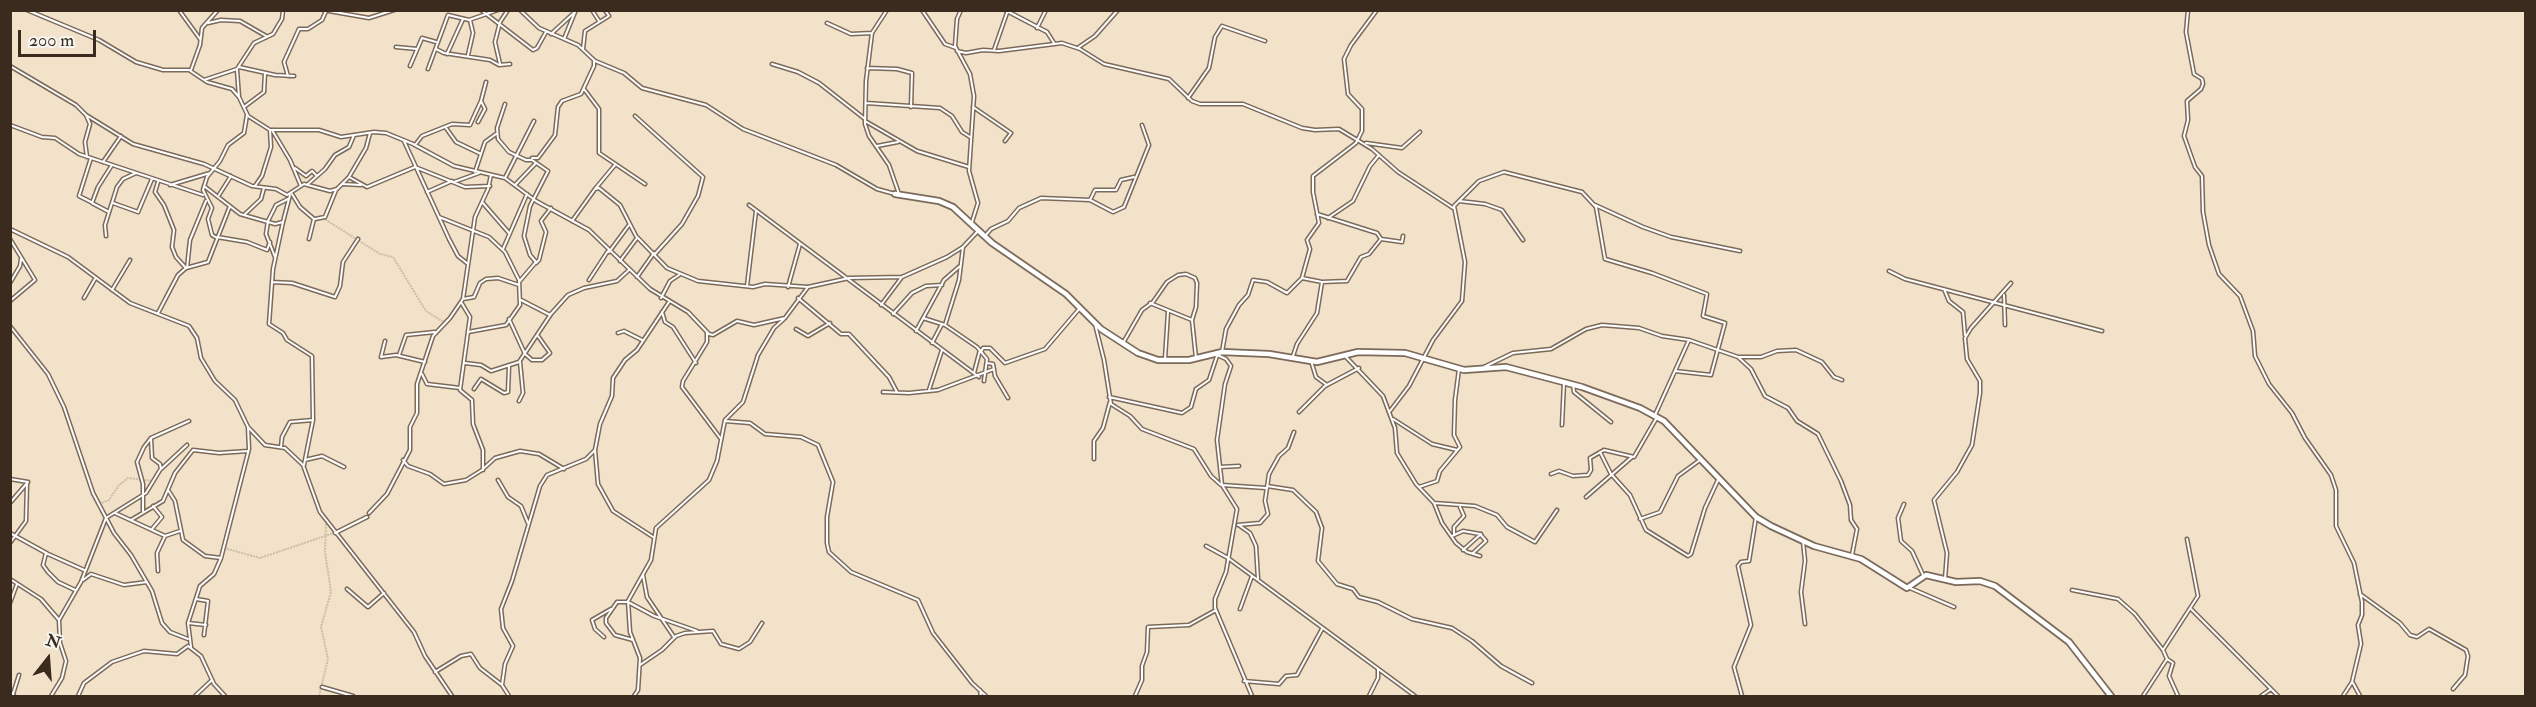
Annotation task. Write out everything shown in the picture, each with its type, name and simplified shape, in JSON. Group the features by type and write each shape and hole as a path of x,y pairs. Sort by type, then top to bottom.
{"street":[{"path":"27,10 99,40 136,62 163,70 191,70 204,80 232,89 239,97 247,115 244,133 228,145 204,186 203,195 212,208 208,220 212,235 217,237 234,242 247,242 267,250 270,242"},
{"path":"179,10 201,40"},
{"path":"191,70 201,40 201,31 218,10"},
{"path":"239,97 238,68 254,43 273,34 282,19 283,10"},
{"path":"288,76 284,61 299,29 308,29 322,20 324,11 370,18 394,10"},
{"path":"481,10 534,50 546,32"},
{"path":"428,69 447,16 470,20 484,13 498,10"},
{"path":"500,65 495,44 499,24 508,10"},
{"path":"520,10 527,19 546,32 583,49 594,60 624,73 642,88 708,105 752,133 837,165 858,180 880,191 942,202 1061,290 1095,324 1140,354 1165,362 1217,353 1269,354 1311,361 1374,352 1405,353 1470,371 1513,353 1551,350 1586,329 1599,325 1636,327 1659,335 1689,340 1738,357 1751,369 1765,396 1788,408 1797,421 1818,434 1841,481 1850,505 1851,520 1857,529 1852,556"},
{"path":"551,34 576,10 564,39"},
{"path":"592,10 599,21"},
{"path":"583,49 584,32 609,16 605,10"},
{"path":"887,10 872,33 867,68 865,120 867,132 890,167 897,194"},
{"path":"922,10 942,41 966,53 1062,42 1078,48 1104,64 1169,79 1188,98 1208,106 1245,105 1295,126 1315,130 1337,128 1363,143 1398,172 1453,209 1466,262 1464,293 1460,304 1423,358 1409,386 1390,411"},
{"path":"961,10 957,19 956,49 970,74 973,107 969,167 978,201 971,222"},
{"path":"1037,28 1046,10"},
{"path":"1078,48 1095,36 1118,10"},
{"path":"1109,400 1182,413 1192,405 1196,389 1209,380 1226,329 1239,305 1248,295 1253,280 1267,282 1287,293 1302,278 1310,249 1307,240 1318,225 1313,176 1358,140 1362,131 1362,108 1348,94 1344,64 1351,45 1377,10"},
{"path":"2187,10 2187,38 2194,74 2202,80 2203,84 2187,101 2188,120 2184,136 2193,162 2202,176 2209,245 2219,274 2240,297 2253,331 2255,356 2269,384 2292,413 2305,438 2331,475 2336,490 2337,526 2353,561 2360,594 2362,615 2358,625 2361,644 2352,682 2343,696"},
{"path":"994,51 1007,11 1047,32 1054,43"},
{"path":"455,16 458,12"},
{"path":"447,54 463,19"},
{"path":"205,24 221,20 236,20 266,36"},
{"path":"469,56 472,33 470,20"},
{"path":"827,22 851,34 872,33"},
{"path":"1188,98 1209,68 1215,37 1222,26 1265,40"},
{"path":"410,66 423,38 436,44 439,51 447,54 490,60 500,65 510,64"},
{"path":"396,47 417,50"},
{"path":"505,104 497,134 505,148 526,160 539,157 556,134 559,104 581,94 594,66 594,60"},
{"path":"772,63 819,82 865,120 917,151 969,167"},
{"path":"10,66 76,105 86,115 141,148 214,168 254,187 290,196 314,219"},
{"path":"204,80 238,68 294,76"},
{"path":"867,68 897,69 912,73 911,107"},
{"path":"244,107 264,92 265,73"},
{"path":"415,145 422,136 457,123 470,125 481,101 486,82"},
{"path":"584,89 599,109 599,153 645,184"},
{"path":"478,122 485,110 481,101"},
{"path":"866,103 941,108 954,117 963,133 970,137"},
{"path":"973,107 1011,133 1005,141"},
{"path":"86,115 90,124 85,142 87,157"},
{"path":"247,115 271,130 293,166 301,186"},
{"path":"635,116 703,177 698,196 682,224 654,253 637,278"},
{"path":"505,178 534,121"},
{"path":"10,125 42,137 55,138 70,150 87,157 203,195"},
{"path":"985,236 993,227 1008,221 1019,208 1041,198 1090,200 1112,212 1122,209 1126,206 1149,145 1142,125"},
{"path":"446,127 456,142 481,154"},
{"path":"271,130 319,130 339,136 386,133 415,145 454,166 505,178 534,199 591,231 637,278 661,298 688,312 707,333 713,334"},
{"path":"254,187 262,176 271,147 271,130"},
{"path":"1363,143 1402,148 1420,132"},
{"path":"314,219 324,217 336,190 349,177 369,143 370,133"},
{"path":"477,172 481,154 488,139 497,134"},
{"path":"276,258 266,234 268,221 277,204 317,176 336,154 349,147 354,135"},
{"path":"103,162 122,136"},
{"path":"402,139 458,256 468,264"},
{"path":"877,146 900,141"},
{"path":"1328,218 1353,201 1370,166 1379,155"},
{"path":"91,158 79,196 92,203 93,206 109,212"},
{"path":"531,159 548,171 534,199 524,239 536,263"},
{"path":"515,185 536,162"},
{"path":"92,203 98,187 112,165"},
{"path":"572,221 615,165"},
{"path":"293,166 306,176 313,171 317,176"},
{"path":"343,184 371,186 416,168 472,187 490,186"},
{"path":"427,192 477,172"},
{"path":"1453,209 1479,181 1506,172 1581,191 1594,205 1643,228 1671,237 1740,251"},
{"path":"106,236 109,212 121,181 136,173"},
{"path":"168,185 210,173"},
{"path":"1090,200 1095,190 1116,190 1121,180 1136,175"},
{"path":"219,195 231,176"},
{"path":"334,533 353,526 368,515 387,495 410,449 410,427 417,413 416,387 432,339 462,301 475,217 490,186 491,176"},
{"path":"349,177 363,186"},
{"path":"112,202 138,212 152,179"},
{"path":"158,182 155,192 164,205 174,230 172,248 176,257 187,268"},
{"path":"308,184 336,190"},
{"path":"204,186 244,215 283,222"},
{"path":"244,215 262,198 264,188"},
{"path":"595,189 609,195 620,205 637,238 665,266 679,275 698,282 808,287 846,279 902,277 935,264 963,247 979,230"},
{"path":"502,250 527,194"},
{"path":"290,196 272,282 269,325 312,355 313,420 305,467 317,507 334,533 417,637 435,672 452,696"},
{"path":"187,268 190,240 206,201"},
{"path":"1459,201 1485,204 1502,210 1523,240"},
{"path":"482,202 509,233"},
{"path":"748,205 976,375"},
{"path":"1594,205 1605,259 1652,273 1707,294 1703,316 1725,323 1710,376 1675,372"},
{"path":"158,313 169,288 178,275 187,268 208,262 230,206"},
{"path":"519,283 539,260 546,232 541,221 551,208"},
{"path":"747,286 756,211"},
{"path":"1317,214 1377,233 1381,239 1402,242 1403,236"},
{"path":"439,217 487,236 502,250 519,283 521,300 503,327 468,332"},
{"path":"309,239 314,219"},
{"path":"589,280 629,225"},
{"path":"10,229 68,257 131,304 181,321 191,329 197,339 201,358 213,378 235,400 248,427 266,446 281,447 294,455 305,467"},
{"path":"620,261 637,238"},
{"path":"10,239 35,280 10,301"},
{"path":"272,282 292,283 335,297 340,286 343,263 358,239"},
{"path":"1302,278 1322,282 1347,281 1361,257 1369,254 1381,239"},
{"path":"788,287 800,244"},
{"path":"932,343 944,324 959,280 963,247"},
{"path":"10,283 20,266 21,256"},
{"path":"111,290 130,260"},
{"path":"916,331 942,284 960,266"},
{"path":"519,400 523,393 520,362 551,314 568,295 585,288 617,281 629,270"},
{"path":"1889,271 1905,279 2102,332"},
{"path":"1123,342 1142,310 1174,277 1184,274 1196,280 1197,304 1192,320 1196,358"},
{"path":"661,298 670,281 679,275"},
{"path":"881,305 902,277"},
{"path":"84,298 95,279"},
{"path":"462,301 474,297 480,283 486,279 501,279 519,283"},
{"path":"1292,359 1297,344 1317,314 1322,282"},
{"path":"1965,338 1971,328 2011,283"},
{"path":"893,314 912,292 926,286 942,284"},
{"path":"634,696 638,690 640,665 628,618 628,603 651,560 653,537 658,526 709,480 722,441 725,421 743,401 759,354 773,329 785,318 808,287"},
{"path":"1944,288 1949,301 1963,312 1966,359 1980,381 1972,445 1957,472 1934,500 1947,553 1945,579"},
{"path":"2004,293 2005,325"},
{"path":"798,298 841,334 852,337 889,377 897,392"},
{"path":"521,300 551,314"},
{"path":"462,301 470,315 460,392 472,401 473,424 483,450 482,470"},
{"path":"653,537 613,512 598,484 596,450 600,424 612,396 613,378 669,302"},
{"path":"1150,303 1192,320"},
{"path":"976,375 980,351 983,348 990,348 1005,363 1044,349 1080,308"},
{"path":"662,312 665,322 673,327 696,363"},
{"path":"1165,362 1168,312"},
{"path":"722,441 683,390 683,382 713,334 737,321 755,325 785,318"},
{"path":"922,318 944,324 980,351 987,363 984,381"},
{"path":"509,319 525,354 537,360 550,355 538,336"},
{"path":"796,329 808,336 830,323"},
{"path":"1094,459 1094,441 1103,429 1109,400 1107,373 1095,324"},
{"path":"10,326 44,369 57,393 87,478 106,518 147,582 163,625 170,632 188,639"},
{"path":"399,355 407,334 438,331"},
{"path":"618,333 624,331 642,340"},
{"path":"707,333 707,342"},
{"path":"1586,497 1636,454 1657,416 1689,340"},
{"path":"385,341 381,356 399,355 425,362"},
{"path":"1738,357 1761,357 1785,349 1796,350 1822,362 1834,376 1842,380"},
{"path":"929,391 942,350"},
{"path":"1217,353 1231,366 1225,384 1217,438 1222,486"},
{"path":"1343,356 1359,368 1380,392 1393,419 1395,448 1418,488 1434,503 1442,523 1463,550 1480,556"},
{"path":"1311,361 1316,377 1327,385"},
{"path":"465,363 481,365 490,370 520,362"},
{"path":"987,363 992,363 1008,398"},
{"path":"474,389 481,379 508,393 509,366"},
{"path":"1484,367 1506,367 1573,384 1657,416 1756,517 1803,541 1869,563 1903,586 1954,607"},
{"path":"1299,412 1327,385 1359,368"},
{"path":"884,392 929,391 957,384 994,369"},
{"path":"1418,488 1437,481 1440,471 1460,445 1454,435 1459,369"},
{"path":"422,374 426,384 460,388"},
{"path":"1562,425 1564,382"},
{"path":"1573,384 1574,392 1611,422"},
{"path":"1109,400 1130,416 1142,429 1195,450 1211,476 1222,486 1236,505 1223,581 1215,599 1216,610 1251,696"},
{"path":"1393,419 1432,444 1458,450"},
{"path":"281,447 282,437 290,422 313,420"},
{"path":"143,511 141,497 143,484 137,462 151,438 189,421"},
{"path":"725,421 750,423 767,434 806,438 818,445 833,482 827,517 829,552 851,572 918,600 933,633 986,696"},
{"path":"225,696 212,680 203,659 191,646 188,639 188,623 200,586 214,574 221,558 248,451 248,427"},
{"path":"1238,525 1263,521 1268,512 1265,501 1269,474 1279,456 1288,448 1294,432"},
{"path":"151,438 152,458 161,465 160,470"},
{"path":"81,582 106,518 148,492 160,470 187,446"},
{"path":"130,520 164,501 167,489 184,458 193,450 219,453 248,451"},
{"path":"502,686 505,664 513,646 503,628 501,609 515,573 528,523 544,477 586,459 596,450"},
{"path":"1551,474 1559,471 1571,476 1588,475 1591,470 1590,458 1606,450 1632,457"},
{"path":"403,460 442,483 466,480 495,458 520,451 539,454 564,469"},
{"path":"1600,452 1611,474 1630,495 1647,530 1681,554 1690,556 1705,508 1718,480"},
{"path":"305,460 322,456 344,467"},
{"path":"1640,519 1660,512 1678,476 1700,460"},
{"path":"1220,467 1239,466"},
{"path":"10,479 26,481 27,484 27,519 10,543"},
{"path":"498,480 504,493 521,506 528,523"},
{"path":"10,503 27,484"},
{"path":"1222,486 1293,490 1316,512 1322,528 1318,561 1338,584 1353,589 1359,597 1378,602 1412,619 1452,628 1472,641 1501,666 1532,683"},
{"path":"167,489 175,502 180,531 186,543 201,554 221,558"},
{"path":"1434,503 1460,507 1473,506 1497,515 1507,527 1535,542 1557,510"},
{"path":"1904,504 1898,518 1901,540 1912,551 1923,575"},
{"path":"152,529 162,517 153,506"},
{"path":"1453,535 1454,527 1464,516 1460,507"},
{"path":"115,513 165,536 180,531"},
{"path":"1742,696 1734,663 1751,625 1738,566 1741,562 1749,561 1756,517"},
{"path":"1234,523 1250,533 1256,545 1258,580"},
{"path":"1453,535 1466,531 1481,534 1486,541 1473,554"},
{"path":"10,533 84,570"},
{"path":"1463,550 1481,534"},
{"path":"158,571 160,559 157,554 165,536"},
{"path":"2163,650 2191,609 2198,594 2187,539"},
{"path":"1803,541 1801,592 1805,624"},
{"path":"1206,546 1228,558 1415,696"},
{"path":"46,553 43,565 48,572 58,582 75,590"},
{"path":"51,696 62,678 66,661 60,644 59,620 81,582 91,574 124,585 147,582"},
{"path":"643,574 647,597 664,618 675,638"},
{"path":"1923,575 1969,584 1980,581 1995,586 2069,642 2111,696"},
{"path":"1910,588 1923,575"},
{"path":"1240,609 1252,576"},
{"path":"10,579 41,599 59,620"},
{"path":"10,603 17,584"},
{"path":"347,589 368,607 384,593"},
{"path":"2072,590 2118,599 2135,614 2173,663 2169,679 2178,696"},
{"path":"2360,594 2400,623 2410,635 2417,637 2429,629 2466,650 2468,656 2465,675 2454,689"},
{"path":"196,599 208,601 204,635"},
{"path":"634,640 617,636 608,627 606,621 617,602 628,603 700,632"},
{"path":"604,637 595,629 592,620 611,609"},
{"path":"2191,609 2278,696"},
{"path":"1135,696 1147,652 1148,627 1189,624 1216,610"},
{"path":"188,623 206,625"},
{"path":"640,665 681,633 713,631 722,644 739,649 750,642 762,623"},
{"path":"1244,681 1278,684 1286,676 1297,675 1322,628"},
{"path":"78,696 81,686 93,675 120,658 144,651 177,654 191,646"},
{"path":"435,672 468,654 483,672 502,686 509,696"},
{"path":"2143,696 2167,658"},
{"path":"1369,696 1378,678 1378,669"},
{"path":"14,695 19,675"},
{"path":"195,696 212,680"},
{"path":"2352,682 2360,696"},
{"path":"322,687 353,696"},
{"path":"2261,696 2271,689"},
{"path":"10,690 14,695"},
{"path":"980,690 981,696"}],"tunnel":[{"path":"323,218 380,254 393,257 426,311 445,323"},
{"path":"99,504 109,500 119,485 128,478 153,481"},
{"path":"319,696 328,659 321,627 331,592 325,552 326,521"},
{"path":"224,548 260,558 334,533"}]}
